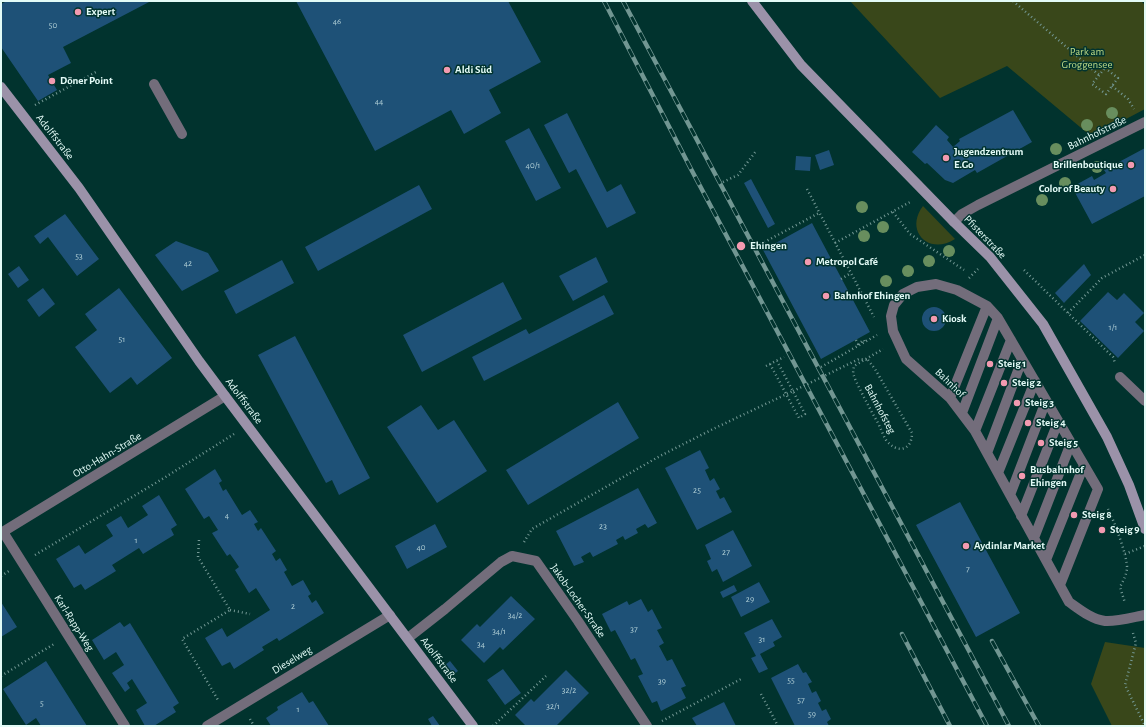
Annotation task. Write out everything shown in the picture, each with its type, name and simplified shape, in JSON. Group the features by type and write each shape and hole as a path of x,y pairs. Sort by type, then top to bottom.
{"street":[{"name":"Pfisterstraße","path":"752,1 801,65 990,257 1043,324 1107,437 1129,485 1145,529"},
{"path":"154,84 182,134"},
{"name":"Adolffstraße","path":"1,87 79,188 199,361 246,425 473,726"},
{"name":"Bahnhofstraße","path":"954,222 962,214 978,205 1145,122"},
{"name":"Bahnhof","path":"1060,585 1098,490 998,318 987,306 957,290 936,284 917,287 903,294 894,305 891,316 893,331 906,359 950,398 975,431 1069,602 1085,613 1104,621 1130,618 1145,614"},
{"path":"950,398 987,306"},
{"path":"962,413 998,318"},
{"path":"975,431 1011,340"},
{"path":"987,453 1022,360"},
{"path":"1120,377 1145,402"},
{"path":"998,473 1035,381"},
{"name":"Otto-Hahn-Straße","path":"2,533 225,396"},
{"path":"1010,495 1046,401"},
{"path":"1022,516 1058,422"},
{"path":"1034,538 1071,443"},
{"path":"1046,560 1084,465"},
{"name":"Karl-Rapp-Weg","path":"2,533 22,562 125,726"},
{"path":"408,638 501,562 512,556"},
{"name":"Jakob-Locher-Straße","path":"512,556 536,561 578,621 647,726"},
{"name":"Dieselweg","path":"207,726 390,615"}],"path":[{"path":"1013,1 1099,75"},
{"path":"1105,68 1118,78 1112,86 1106,94 1092,84 1105,68"},
{"path":"21,113 96,72"},
{"path":"1112,86 1128,99"},
{"path":"723,182 741,172 756,151"},
{"path":"807,189 875,318"},
{"path":"835,243 893,212 926,192"},
{"path":"757,246 819,212"},
{"path":"893,212 910,234 964,270"},
{"path":"1068,313 1102,278 1145,255"},
{"path":"957,290 990,257"},
{"path":"1024,270 1113,357 1120,377"},
{"path":"842,279 851,273"},
{"path":"821,367 882,332"},
{"path":"856,340 858,344 864,340 865,342"},
{"name":"Bahnhofsteg","path":"512,556 522,545 532,529 660,456 859,359 868,360 875,369 912,433 912,440 904,449 896,449 887,440 869,408 853,373 854,366 885,348"},
{"path":"766,366 784,358"},
{"path":"770,364 799,418 805,414 777,361"},
{"path":"1,576 164,478 246,425"},
{"path":"199,540 198,557 230,610"},
{"path":"1125,554 1145,546"},
{"path":"226,714 182,639 230,610 250,614"},
{"path":"1,676 58,642"},
{"path":"493,726 546,676"},
{"path":"660,722 743,678"},
{"path":"761,694 778,726"}],"green space":[{"name":"Park am Groggensee","path":"850,1 1141,1 1145,5 1145,109 1092,137 1007,66 940,98"},
{"path":"923,206 955,239 936,245 928,243 922,238 918,232 916,224 918,215"},
{"path":"1105,642 1145,648 1145,726 1112,726 1091,684"}],"building":[{"path":"7,1 151,1 63,47 71,63 48,75 57,90 38,101 1,47 1,4"},
{"path":"296,1 508,1 541,62 489,90 501,113 464,134 451,110 375,151"},
{"path":"1013,110 1032,142 977,173 975,170 953,183 945,180 927,163 925,164 912,152 936,125 949,137 947,140 953,147 960,141 959,139"},
{"path":"567,113 607,192 621,184 636,213 607,228 576,169 569,173 544,125"},
{"path":"529,128 561,188 536,201 505,141"},
{"path":"1145,148 1145,196 1092,224 1072,187 1092,176 1094,180 1106,173 1104,170"},
{"path":"829,150 834,165 820,170 815,155"},
{"path":"796,156 811,157 810,171 795,170"},
{"path":"751,179 775,224 768,228 744,183"},
{"path":"419,185 432,209 318,271 305,247"},
{"path":"65,214 99,259 77,276 48,237 40,244 34,236"},
{"name":"Bahnhof Ehingen","path":"812,223 870,332 821,359 763,250"},
{"path":"176,241 208,253 219,271 182,291 155,255"},
{"path":"596,257 608,282 573,301 559,276"},
{"path":"282,260 294,283 236,314 224,291"},
{"path":"1084,264 1091,275 1064,303 1055,293"},
{"path":"19,266 29,280 18,288 8,274"},
{"path":"503,282 522,319 422,372 403,335"},
{"path":"43,288 55,304 39,317 27,300"},
{"path":"119,288 172,358 137,385 131,377 110,393 75,347 97,330 85,314"},
{"path":"1108,292 1117,300 1124,293 1144,313 1135,322 1144,331 1118,358 1080,321"},
{"path":"604,295 614,314 484,381 472,357 526,329 529,334"},
{"name":"Kiosk","path":"934,307 939,308 945,314 945,324 939,330 934,331 929,330 923,324 922,319 923,314 929,308"},
{"path":"295,336 370,478 339,495 332,480 326,483 258,355"},
{"path":"618,402 639,438 528,505 506,470"},
{"path":"421,405 438,430 454,420 487,471 437,503 387,427"},
{"path":"700,450 709,468 705,470 710,481 714,478 720,489 716,491 720,499 724,497 732,512 697,530 665,468"},
{"path":"215,469 222,481 219,483 223,491 226,489 242,515 250,510 258,522 254,524 258,531 261,528 276,551 272,554 276,561 280,558 287,570 284,572 292,586 303,580 311,594 308,596 312,603 316,600 324,613 279,641 277,638 262,647 264,650 234,669 230,662 222,666 205,638 222,628 227,637 270,610 256,588 249,593 235,570 239,567 230,554 227,556 212,533 218,530 209,516 204,519 185,489"},
{"path":"638,488 657,523 648,528 645,524 636,529 638,533 625,540 623,536 616,540 618,544 593,557 590,552 581,557 584,562 574,566 556,531"},
{"path":"159,495 177,525 171,529 174,535 143,554 139,548 112,565 116,571 85,590 81,584 74,588 56,559 79,545 85,554 113,536 106,525 121,516 128,528 148,515 142,506"},
{"path":"960,502 1020,613 976,637 916,525"},
{"path":"435,524 447,547 407,569 395,546"},
{"path":"733,530 752,566 723,582 717,569 712,572 707,561 711,559 705,545"},
{"path":"759,582 770,602 741,617 731,597"},
{"path":"734,585 737,591 723,598 720,592"},
{"path":"511,596 535,619 503,650 500,647 484,663 461,640 477,624 480,627"},
{"path":"641,599 648,612 652,609 662,628 657,630 664,643 659,646 667,661 672,659 686,686 681,688 686,698 661,711 657,701 652,703 638,676 643,674 635,658 631,660 615,630 611,632 602,614 627,601 629,605"},
{"path":"1,602 17,627 1,637"},
{"path":"772,619 782,637 773,642 775,646 760,654 768,669 759,673 751,658 756,656 744,633"},
{"path":"120,622 124,627 130,623 179,703 173,707 176,712 154,726 145,726 136,710 147,703 132,679 127,683 130,688 125,692 112,673 124,665 116,652 104,660 92,640"},
{"path":"46,661 87,726 41,726 36,718 26,725 3,689"},
{"path":"450,661 458,671 453,675 445,665"},
{"path":"798,664 803,673 806,672 812,682 808,684 812,693 816,691 821,701 818,703 822,711 826,709 831,719 827,722 829,726 795,726 771,678"},
{"path":"503,669 521,693 505,705 487,680"},
{"path":"566,670 589,693 557,725 558,726 526,726 515,715 531,699 534,702"},
{"path":"302,692 309,703 313,701 329,726 271,726 266,718 278,710 277,707"},
{"path":"724,702 736,726 697,726 692,718"},
{"path":"433,716 440,726 432,726 428,719"}],"railway":[{"path":"604,1 691,169 987,726"},
{"path":"623,1 1009,726"},
{"path":"902,634 950,726"},
{"path":"992,641 1039,726"}],"place":[{"name":"Expert","path":"78,12"},
{"name":"Aldi Süd","path":"447,70"},
{"name":"Döner Point","path":"52,81"},
{"name":"Jugendzentrum E.Go","path":"946,158"},
{"name":"Brillenboutique","path":"1131,165"},
{"name":"Color of Beauty","path":"1113,189"},
{"name":"Ehingen","path":"741,246"},
{"name":"Metropol Café","path":"808,262"},
{"name":"Bahnhof Ehingen","path":"826,296"},
{"name":"Kiosk","path":"934,319"},
{"name":"Steig 1","path":"990,364"},
{"name":"Steig 2","path":"1004,383"},
{"name":"Steig 3","path":"1017,403"},
{"name":"Steig 4","path":"1028,423"},
{"name":"Steig 5","path":"1041,443"},
{"name":"Busbahnhof Ehingen","path":"1022,476"},
{"name":"Steig 8","path":"1074,515"},
{"name":"Steig 9","path":"1102,530"},
{"name":"Aydinlar Market","path":"966,546"}]}
